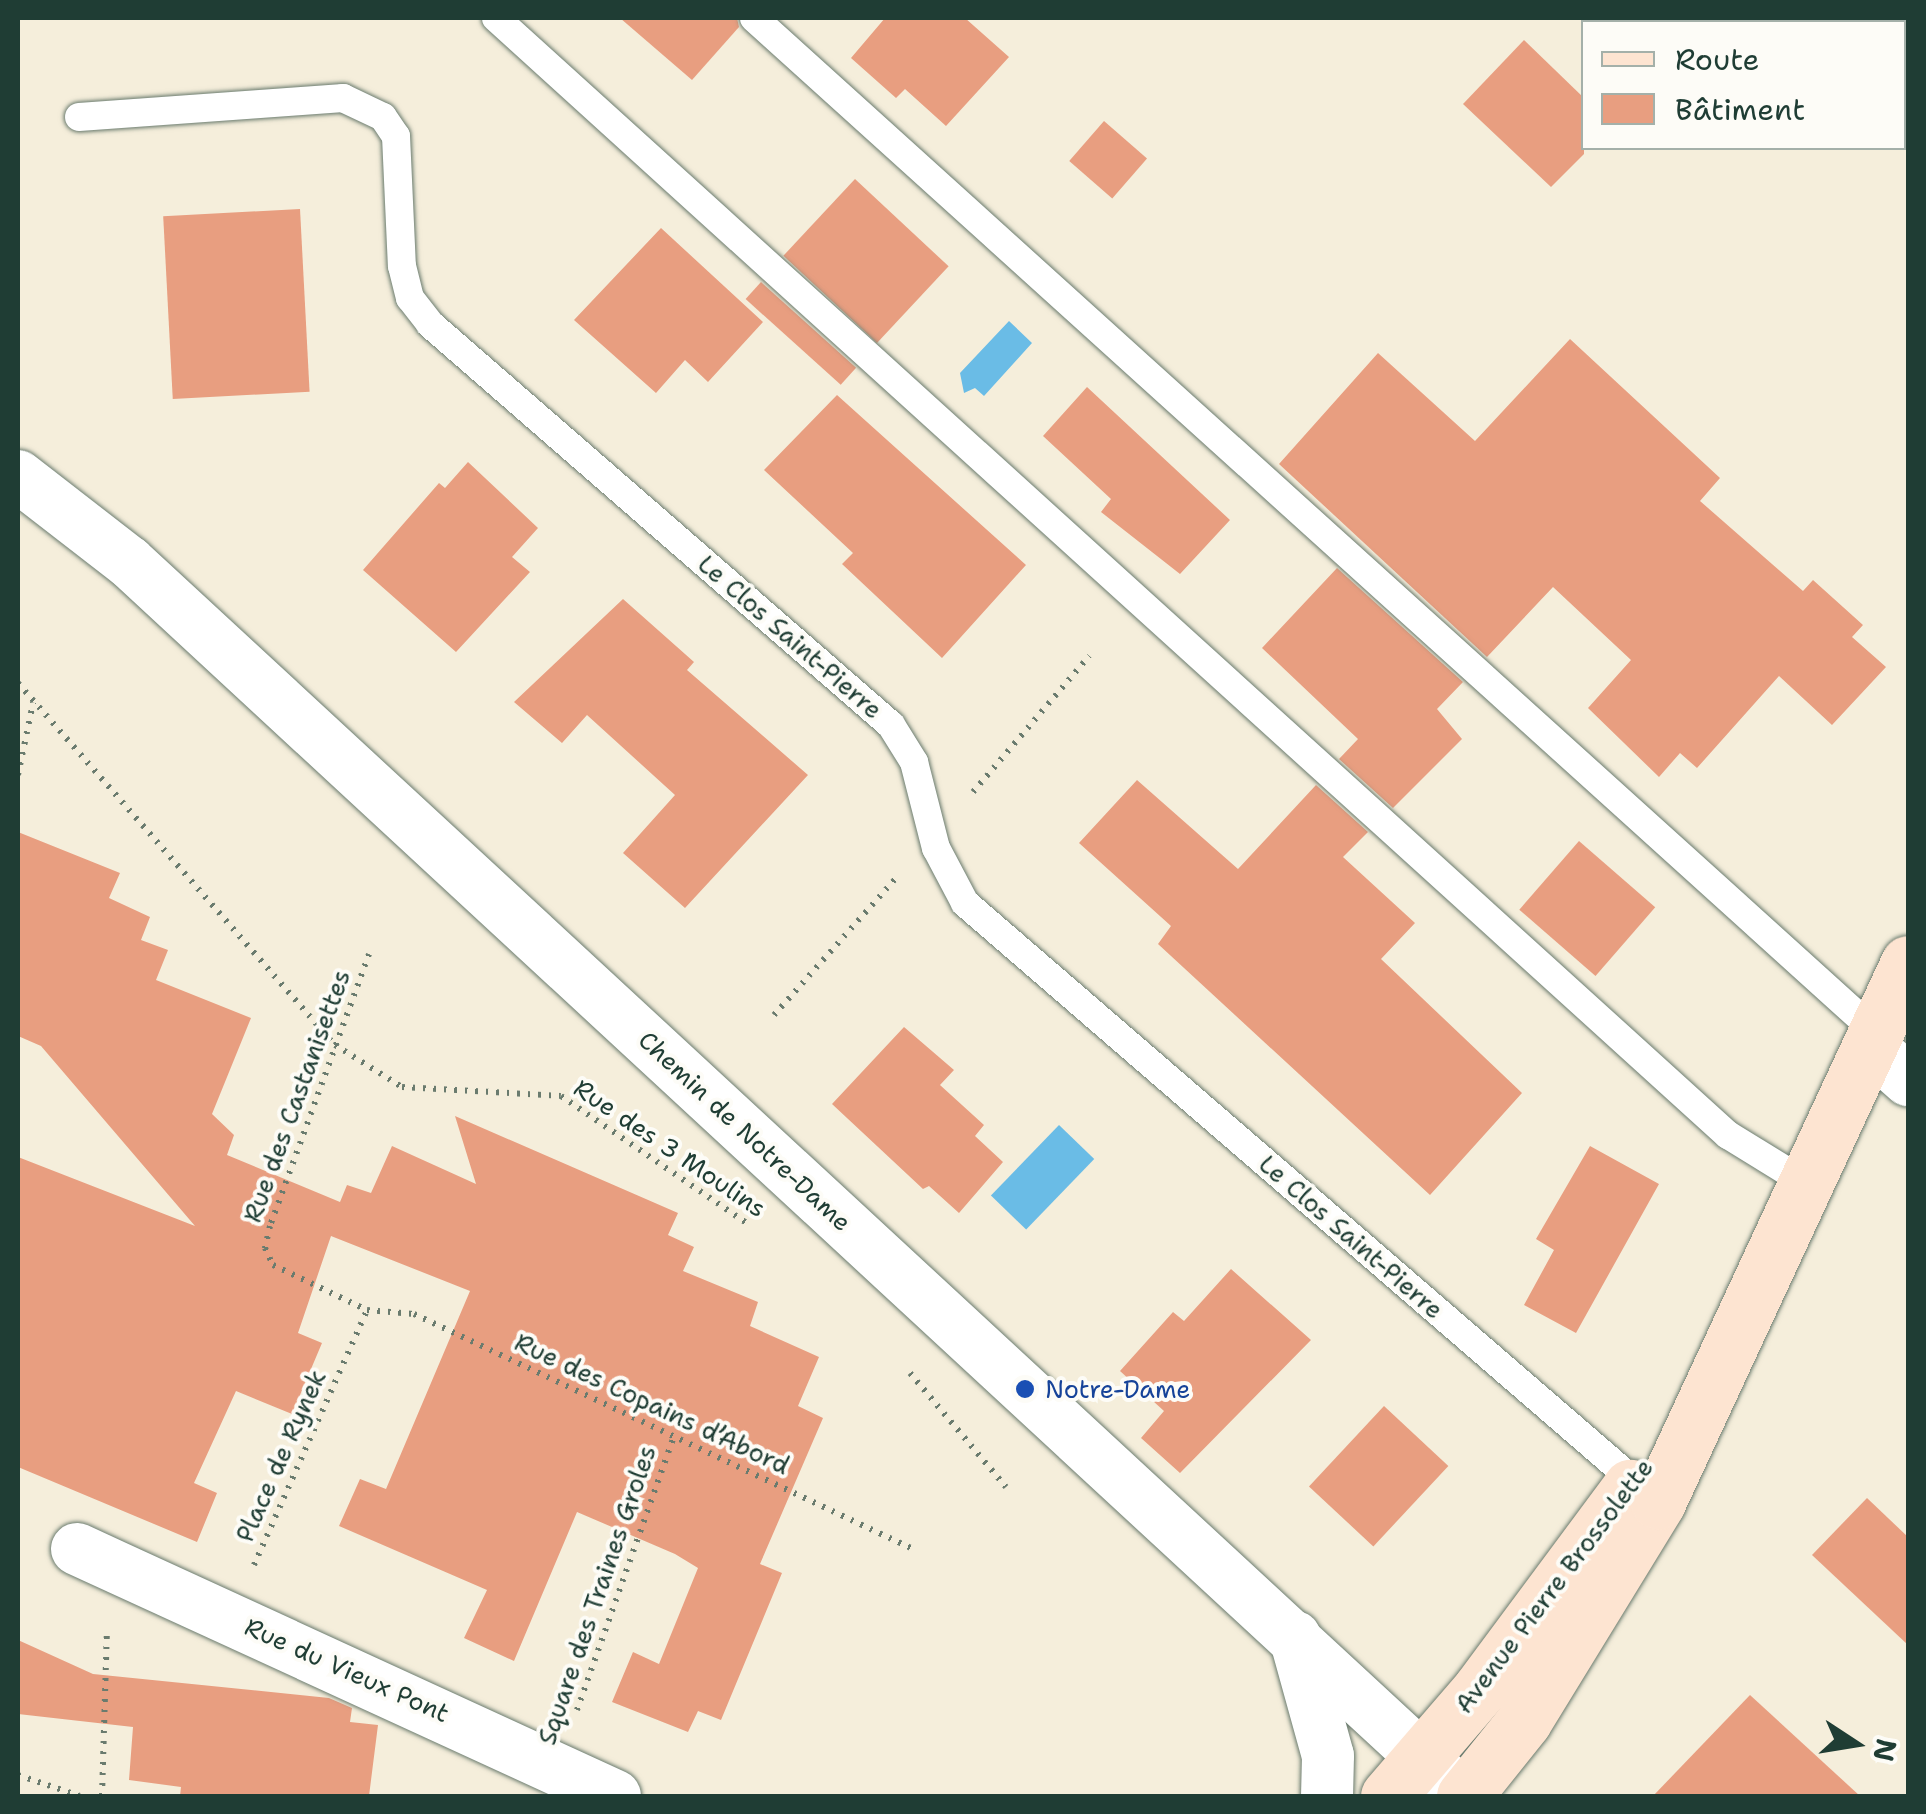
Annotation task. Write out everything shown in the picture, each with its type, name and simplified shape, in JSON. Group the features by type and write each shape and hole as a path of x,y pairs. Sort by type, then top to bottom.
{"street":[{"name":"Chemin de Notre-Dame","path":"18,476 129,562 1464,1796"},
{"name":"Avenue Pierre Brossolette","path":"1464,1796 1524,1721 1715,1372 1806,1183 1885,1053 1908,963"},
{"name":"Avenue Pierre Brossolette","path":"1388,1796 1646,1492"},
{"name":"Rue du Vieux Pont","path":"93,1556 557,1766 614,1796"},
{"path":"1294,1635 1328,1756 1327,1796"}],"lane":[{"path":"496,18 1728,1135 1806,1183"},
{"path":"754,18 1885,1053"},
{"name":"Le Clos Saint-Pierre","path":"79,117 342,98 383,117 396,136 402,266 410,298 430,324 891,725 914,762 936,848 965,903 1646,1492"}],"path":[{"name":"Rue des 3 Moulins","path":"18,684 335,1046 402,1087 562,1096 754,1227"},
{"path":"18,775 34,702"},
{"name":"Rue des Castanisettes","path":"367,1310 272,1265 265,1248 369,954"},
{"name":"Rue des Copains d’Abord","path":"367,1310 414,1314 915,1550"},
{"name":"Place de Rynek","path":"230,1617 367,1310"},
{"path":"908,1370 1006,1487"},
{"name":"Square des Traines Groles","path":"557,1766 674,1436"},
{"path":"93,1556 102,1796"},
{"path":"18,1775 80,1796"}],"water":[{"path":"1009,321 1032,343 984,396 975,388 964,393 960,373"},
{"path":"1059,1125 1094,1159 1026,1230 991,1195"}],"building":[{"path":"620,18 737,18 739,27 692,80"},
{"path":"885,18 965,18 1009,57 946,126 905,89 896,98 851,58"},
{"path":"1524,40 1581,95 1584,154 1551,187 1463,104"},
{"path":"1104,121 1147,158 1112,198 1069,161"},
{"path":"855,179 949,266 877,343 783,256"},
{"path":"300,209 310,392 173,399 163,216"},
{"path":"661,228 763,322 708,382 685,360 656,393 574,320"},
{"path":"761,282 856,368 841,385 746,299"},
{"path":"1570,339 1720,478 1700,501 1803,591 1813,580 1863,625 1852,637 1886,667 1832,725 1779,676 1697,768 1680,753 1659,777 1588,708 1631,660 1553,587 1487,657 1279,464 1378,353 1475,441"},
{"path":"1087,387 1230,520 1180,574 1101,512 1111,499 1043,436"},
{"path":"837,395 1026,565 942,658 842,564 853,553 764,470"},
{"path":"468,462 538,528 512,557 530,572 456,652 363,570 439,483 445,488"},
{"path":"1337,568 1463,682 1437,709 1462,739 1393,808 1339,759 1358,739 1262,648"},
{"path":"623,599 694,662 687,670 808,775 685,908 623,853 675,795 587,715 562,743 514,702"},
{"path":"1137,780 1238,869 1316,785 1368,832 1343,857 1415,923 1381,959 1522,1093 1430,1195 1158,944 1171,926 1079,843"},
{"path":"18,832 120,873 109,898 150,917 141,940 168,950 156,980 251,1018 212,1114 234,1135 227,1155 340,1202 347,1185 371,1193 392,1146 476,1184 455,1116 678,1213 668,1235 694,1247 683,1271 758,1302 750,1326 819,1357 798,1406 823,1418 760,1564 782,1573 721,1720 698,1711 688,1732 612,1702 633,1652 659,1664 698,1568 675,1554 577,1512 514,1661 464,1638 487,1590 339,1526 360,1479 386,1489 470,1291 331,1236 298,1333 322,1343 292,1414 236,1391 194,1483 217,1493 197,1542 18,1467 18,1157 195,1226 41,1046 18,1036"},
{"path":"1579,841 1655,907 1596,976 1519,910"},
{"path":"904,1027 954,1070 940,1085 984,1125 975,1136 1003,1162 959,1213 929,1186 923,1189 832,1104"},
{"path":"1590,1146 1659,1184 1576,1333 1524,1305 1554,1250 1536,1239"},
{"path":"1231,1269 1311,1340 1180,1473 1141,1438 1164,1411 1120,1371 1173,1312 1184,1321"},
{"path":"1384,1406 1448,1466 1373,1546 1309,1486"},
{"path":"1867,1498 1908,1537 1908,1645 1812,1555"},
{"path":"18,1640 93,1674 329,1698 352,1708 350,1722 378,1725 369,1796 180,1796 181,1787 129,1780 133,1727 18,1714"},
{"path":"1750,1695 1860,1796 1653,1796"}],"place":[{"name":"Notre-Dame","path":"1025,1389"}]}
